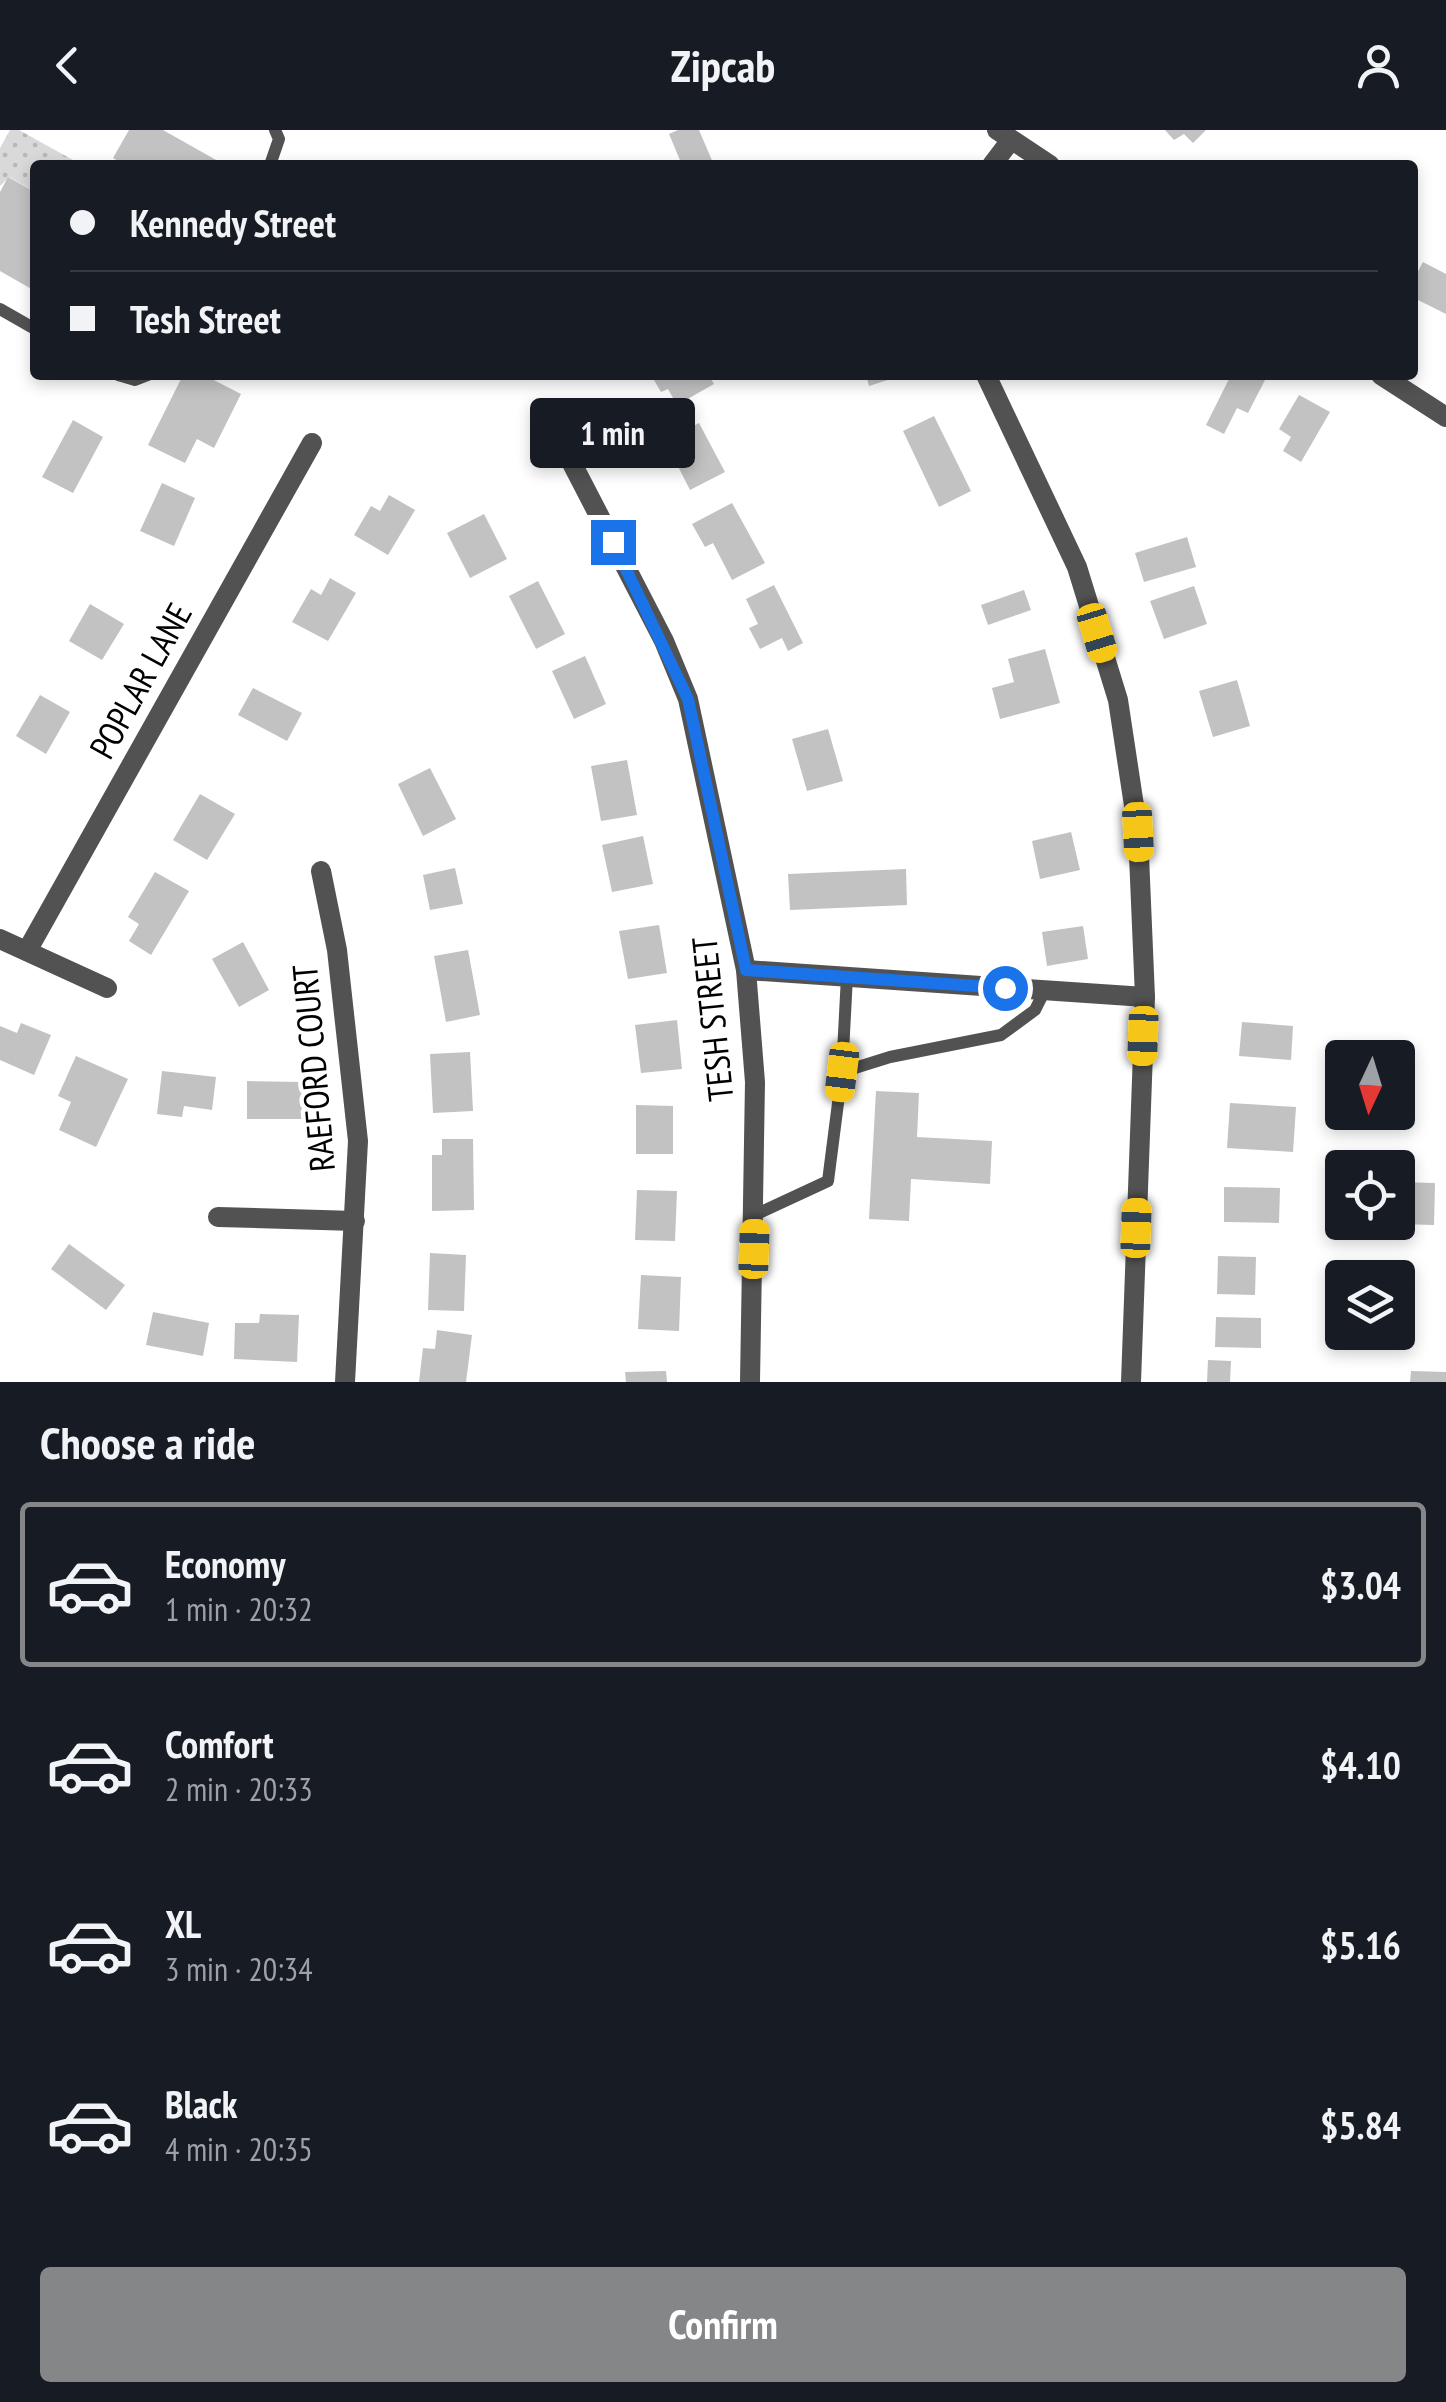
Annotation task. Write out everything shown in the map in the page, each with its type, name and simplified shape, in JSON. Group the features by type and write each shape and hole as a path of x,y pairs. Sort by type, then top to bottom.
{"street":[{"path":"995,160 1010,134 1044,160"},
{"path":"988,380 1077,566 1118,700 1138,832 1144,997 1131,1382"},
{"path":"1388,380 1446,416"},
{"name":"POPLAR LANE","path":"27,951 312,443"},
{"name":"TESH STREET","path":"562,444 664,641 688,699 746,970 756,1082 750,1382"},
{"name":"RAEFORD COURT","path":"321,870 353,1066 358,1141 345,1382"},
{"path":"0,939 108,988"},
{"path":"746,970 1144,997"},
{"path":"218,1217 354,1221"}],"lane":[{"path":"271,160 279,133"},
{"path":"0,309 30,326"},
{"path":"755,1215 828,1181 842,1072 846,976"},
{"path":"842,1072 890,1057 1002,1035 1035,1010 1045,990"}],"shaded area":[{"path":"10,130 19,130 73,160 30,160 30,189 9,177 0,186 0,148"}],"building":[{"path":"129,130 163,130 216,160 116,160 113,158"},
{"path":"699,130 712,160 680,160 669,134"},
{"path":"1165,130 1206,130 1193,143 1184,134 1174,140"},
{"path":"8,177 30,189 30,288 0,271 0,192"},
{"path":"1423,262 1446,274 1446,314 1418,300 1418,271"},
{"path":"180,380 214,380 241,394 214,448 197,439 185,463 148,445"},
{"path":"654,380 712,380 714,384 677,405 668,389 661,392"},
{"path":"1228,380 1265,380 1248,413 1237,408 1224,434 1206,425"},
{"path":"1299,395 1330,412 1301,462 1283,451 1291,437 1279,429"},
{"path":"934,416 971,491 939,507 903,431"},
{"path":"73,420 103,437 73,493 42,477"},
{"path":"699,423 725,472 690,490 665,441"},
{"path":"162,483 195,498 174,546 140,531"},
{"path":"389,495 415,510 388,555 354,535 371,506 380,511"},
{"path":"732,503 765,563 732,580 713,543 705,547 692,524"},
{"path":"484,514 507,559 470,578 447,533"},
{"path":"1187,537 1196,567 1144,582 1135,553"},
{"path":"330,578 356,593 328,641 292,622 311,589 321,595"},
{"path":"538,581 565,634 536,649 509,596"},
{"path":"774,585 803,643 788,651 782,638 760,649 749,628 758,624 746,599"},
{"path":"1194,586 1207,624 1164,639 1150,601"},
{"path":"1024,590 1031,610 988,625 981,605"},
{"path":"90,604 124,624 102,660 69,641"},
{"path":"1045,649 1060,703 1000,719 992,688 1014,682 1008,659"},
{"path":"585,656 606,704 574,719 552,671"},
{"path":"1237,680 1250,726 1213,737 1199,691"},
{"path":"253,688 302,713 287,741 238,715"},
{"path":"40,695 70,712 46,754 16,736"},
{"path":"828,729 843,781 807,791 792,739"},
{"path":"627,760 637,815 601,821 591,766"},
{"path":"430,768 456,819 423,836 398,784"},
{"path":"200,794 235,814 207,860 173,840"},
{"path":"1071,832 1080,870 1040,879 1032,841"},
{"path":"643,836 653,884 612,892 602,845"},
{"path":"455,868 463,904 430,910 423,875"},
{"path":"906,869 907,905 790,910 788,874"},
{"path":"155,872 189,891 151,955 129,941 139,924 128,917"},
{"path":"659,925 667,973 628,979 619,931"},
{"path":"1083,926 1088,959 1047,966 1042,932"},
{"path":"243,942 269,990 239,1007 212,959"},
{"path":"468,950 480,1015 446,1022 434,956"},
{"path":"677,1020 682,1069 641,1073 635,1025"},
{"path":"1242,1022 1293,1026 1291,1060 1239,1056"},
{"path":"21,1023 51,1035 34,1075 0,1060 0,1026 17,1033"},
{"path":"470,1052 473,1111 433,1113 430,1054"},
{"path":"76,1056 128,1079 96,1147 59,1130 71,1102 58,1096"},
{"path":"162,1071 216,1077 212,1110 184,1106 182,1117 157,1114"},
{"path":"247,1081 303,1082 302,1119 247,1119"},
{"path":"876,1091 919,1093 917,1137 992,1141 990,1184 911,1179 909,1221 869,1219"},
{"path":"1230,1103 1296,1107 1293,1152 1227,1148"},
{"path":"636,1105 673,1106 673,1154 636,1154"},
{"path":"442,1139 473,1139 474,1210 432,1211 432,1155 442,1155"},
{"path":"1415,1182 1435,1183 1434,1225 1415,1224"},
{"path":"1224,1187 1280,1188 1279,1223 1224,1222"},
{"path":"637,1190 677,1191 675,1241 635,1240"},
{"path":"69,1244 125,1285 106,1310 51,1269"},
{"path":"430,1253 466,1255 464,1311 428,1310"},
{"path":"1218,1256 1256,1257 1255,1295 1217,1294"},
{"path":"641,1275 681,1277 679,1331 638,1329"},
{"path":"153,1312 209,1323 203,1356 146,1345"},
{"path":"260,1314 299,1315 297,1362 234,1359 235,1323 259,1323"},
{"path":"1216,1317 1261,1318 1261,1348 1215,1347"},
{"path":"437,1330 472,1335 466,1382 419,1382 423,1348 435,1349"},
{"path":"1208,1360 1231,1361 1230,1382 1207,1382"},
{"path":"666,1371 667,1382 626,1382 625,1372"},
{"path":"1411,1371 1446,1372 1446,1382 1410,1382"}],"route":[{"path":"613,542 664,641 688,699 746,970 1005,988"}]}
